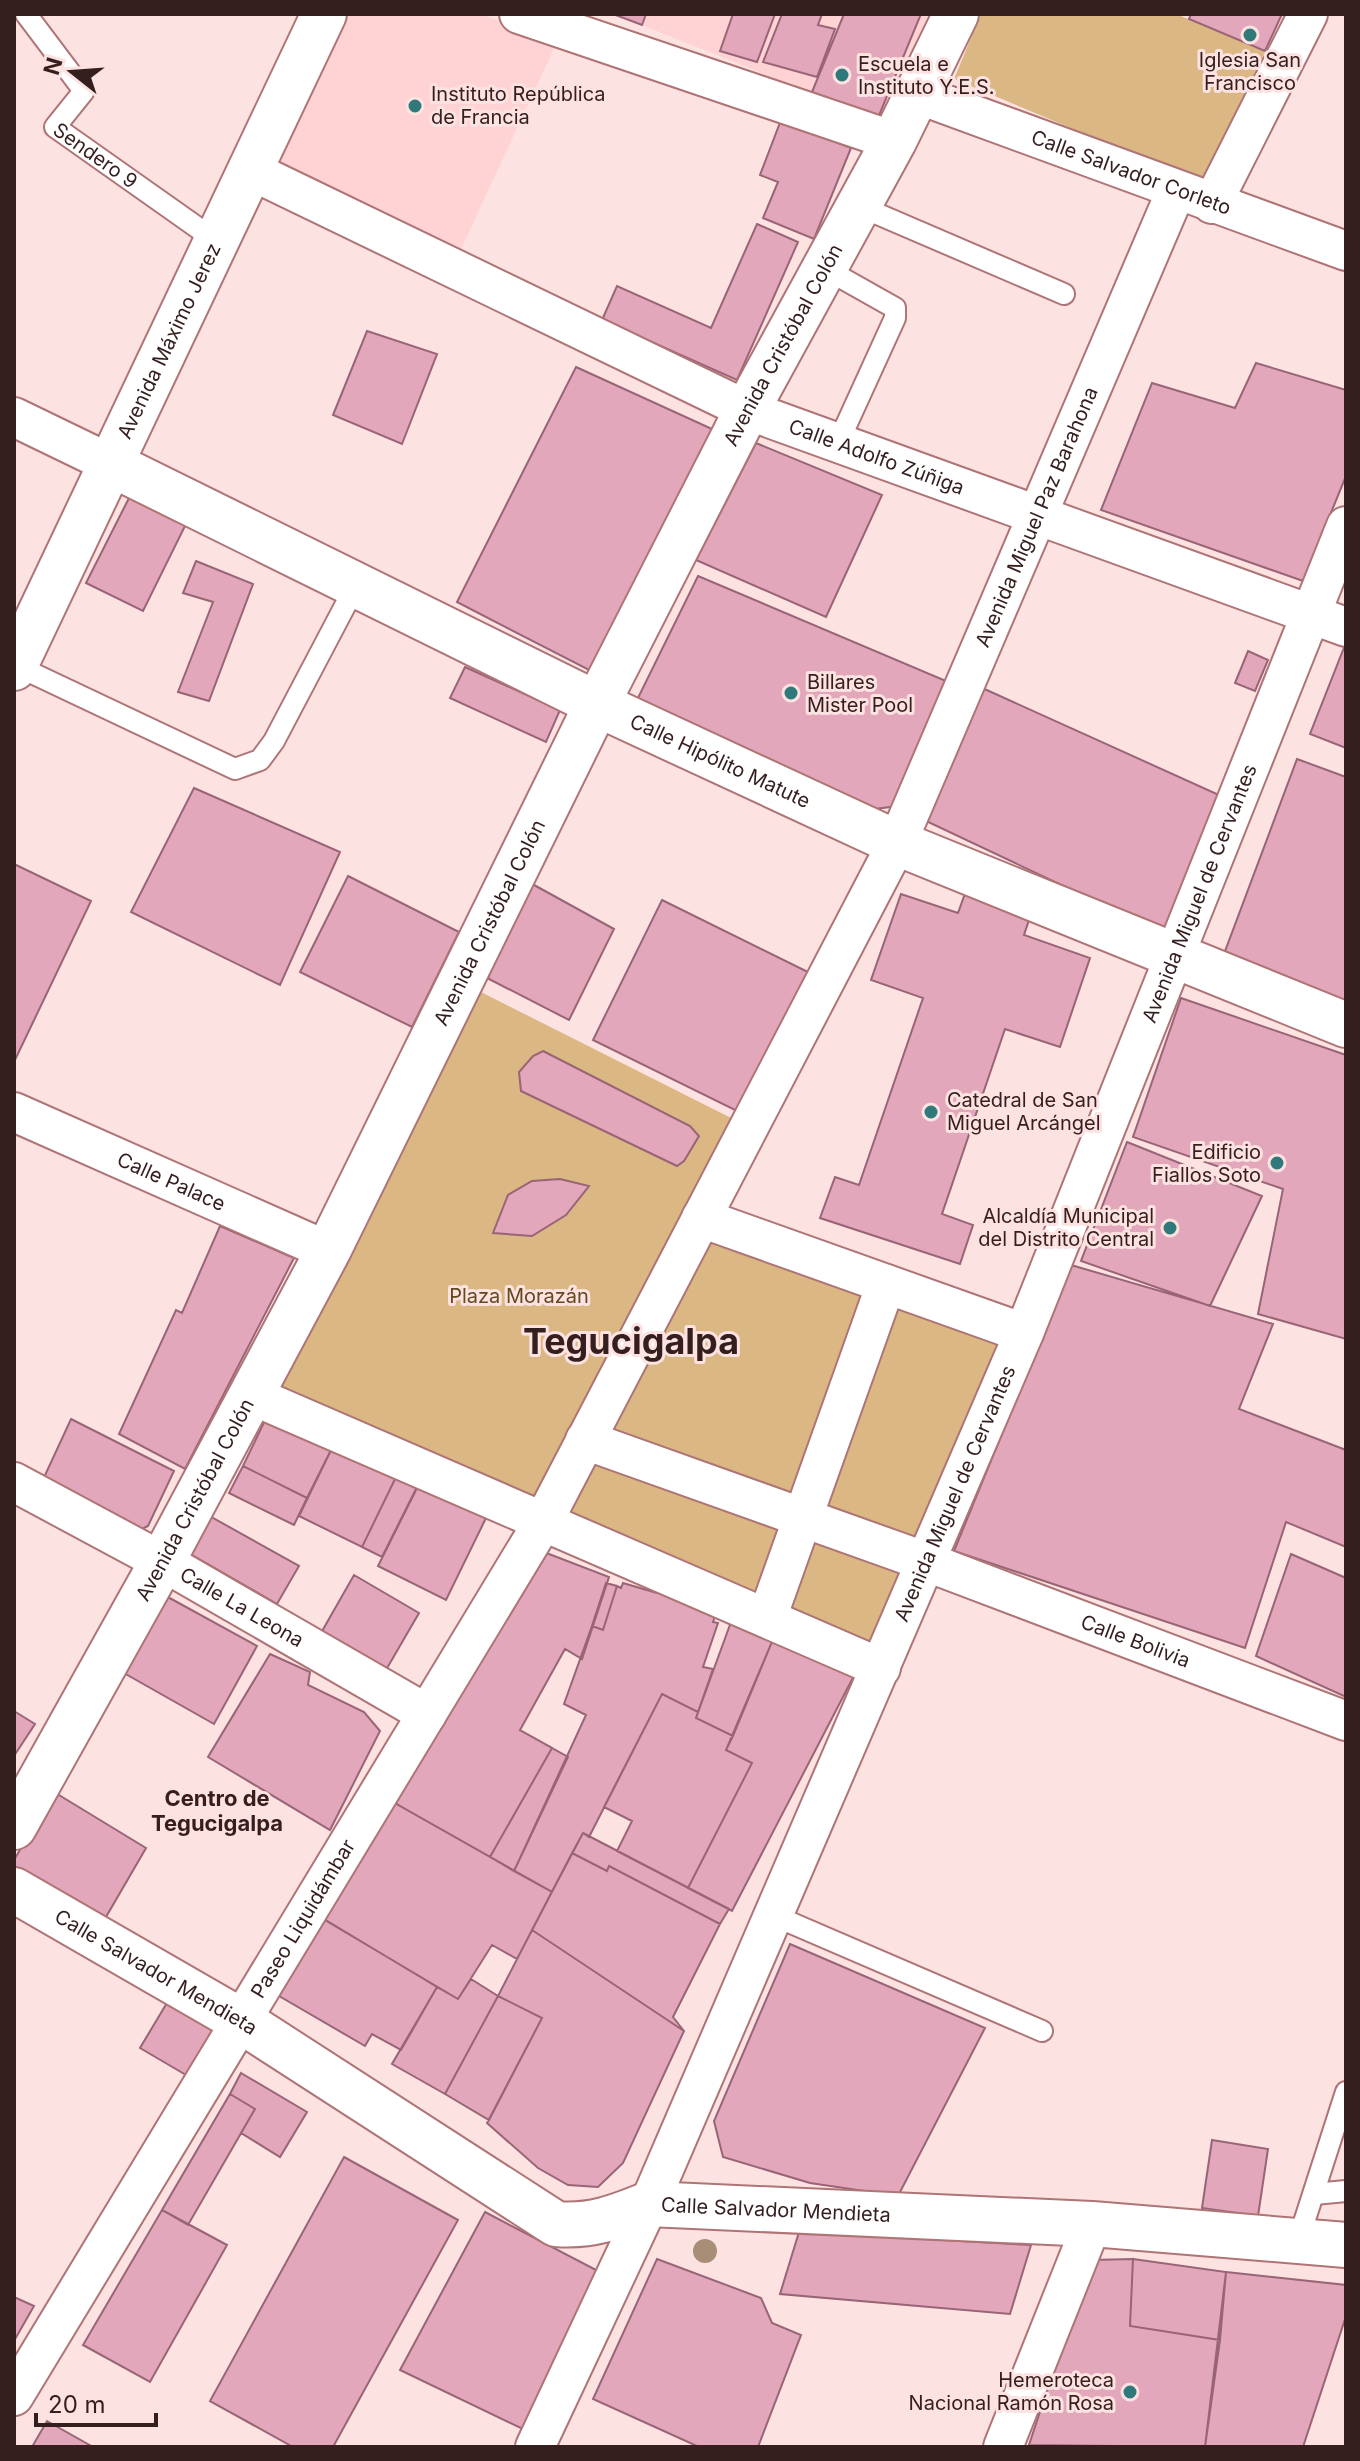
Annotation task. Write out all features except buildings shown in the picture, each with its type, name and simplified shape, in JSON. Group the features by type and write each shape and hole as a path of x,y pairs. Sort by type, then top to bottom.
{"street":[{"name":"Avenida Máximo Jerez","path":"15,666 324,14"},
{"path":"519,14 894,141"},
{"name":"Avenida Cristóbal Colón","path":"14,1827 162,1562 328,1251 597,704 747,410 894,141 956,14"},
{"path":"1212,204 1308,14"},
{"name":"Calle Salvador Corleto","path":"917,94 1346,251"},
{"name":"Calle Adolfo Zúñiga","path":"248,169 747,410 1346,627"},
{"name":"Avenida Miguel Paz Barahona","path":"701,1218 897,843 1176,191"},
{"path":"14,417 109,463"},
{"name":"Calle Hipólito Matute","path":"109,463 597,704 897,843 1346,1025"},
{"name":"Avenida Miguel de Cervantes","path":"535,2447 649,2204 1024,1333 1177,957 1346,526"},
{"name":"Calle Palace","path":"14,1112 328,1251"},
{"path":"701,1218 1024,1333"},
{"name":"Paseo Liquidámbar","path":"14,2396 543,1522 701,1218"},
{"path":"767,1618 886,1284"},
{"path":"251,1395 881,1668"},
{"name":"Calle Bolivia","path":"585,1440 927,1562 1346,1721"},
{"name":"Calle La Leona","path":"14,1482 162,1562 427,1714"},
{"name":"Calle Salvador Mendieta","path":"14,1890 243,2022 556,2224 580,2226 610,2220 649,2204 1092,2224 1346,2245"},
{"path":"1003,2447 1092,2224"}],"lane":[{"name":"Sendero 9","path":"26,14 84,91 55,127 215,240"},
{"path":"859,206 1064,294"},
{"path":"824,268 895,308 895,318 838,443"},
{"path":"15,666 235,769 260,760 274,741 356,585"},
{"path":"775,1916 1042,2031"},
{"path":"1298,2241 1346,2092"},
{"path":"1314,2194 1346,2191"}],"shaded area":[{"name":"Instituto República de Francia","path":"348,14 480,14 557,42 455,262 271,171"},
{"name":"Escuela e Instituto Y.E.S.","path":"646,14 940,14 894,126 642,25"}],"green space":[{"path":"981,14 1176,14 1265,51 1209,186 954,79"},
{"name":"Plaza Morazán","path":"471,987 739,1122 688,1226 1004,1338 875,1648 268,1388"}],"place":[{"name":"Iglesia San Francisco","path":"1250,35"},
{"name":"Escuela e Instituto Y.E.S.","path":"842,75"},
{"name":"Instituto República de Francia","path":"415,106"},
{"name":"Billares Mister Pool","path":"791,693"},
{"name":"Catedral de San Miguel Arcángel","path":"931,1112"},
{"name":"Edificio Fiallos Soto","path":"1277,1163"},
{"name":"Alcaldía Municipal del Distrito Central","path":"1170,1228"},
{"name":"Hemeroteca Nacional Ramón Rosa","path":"1130,2392"}],"district":[{"name":"Tegucigalpa","path":"631,1341"},
{"name":"Centro de Tegucigalpa","path":"217,1810"}]}
